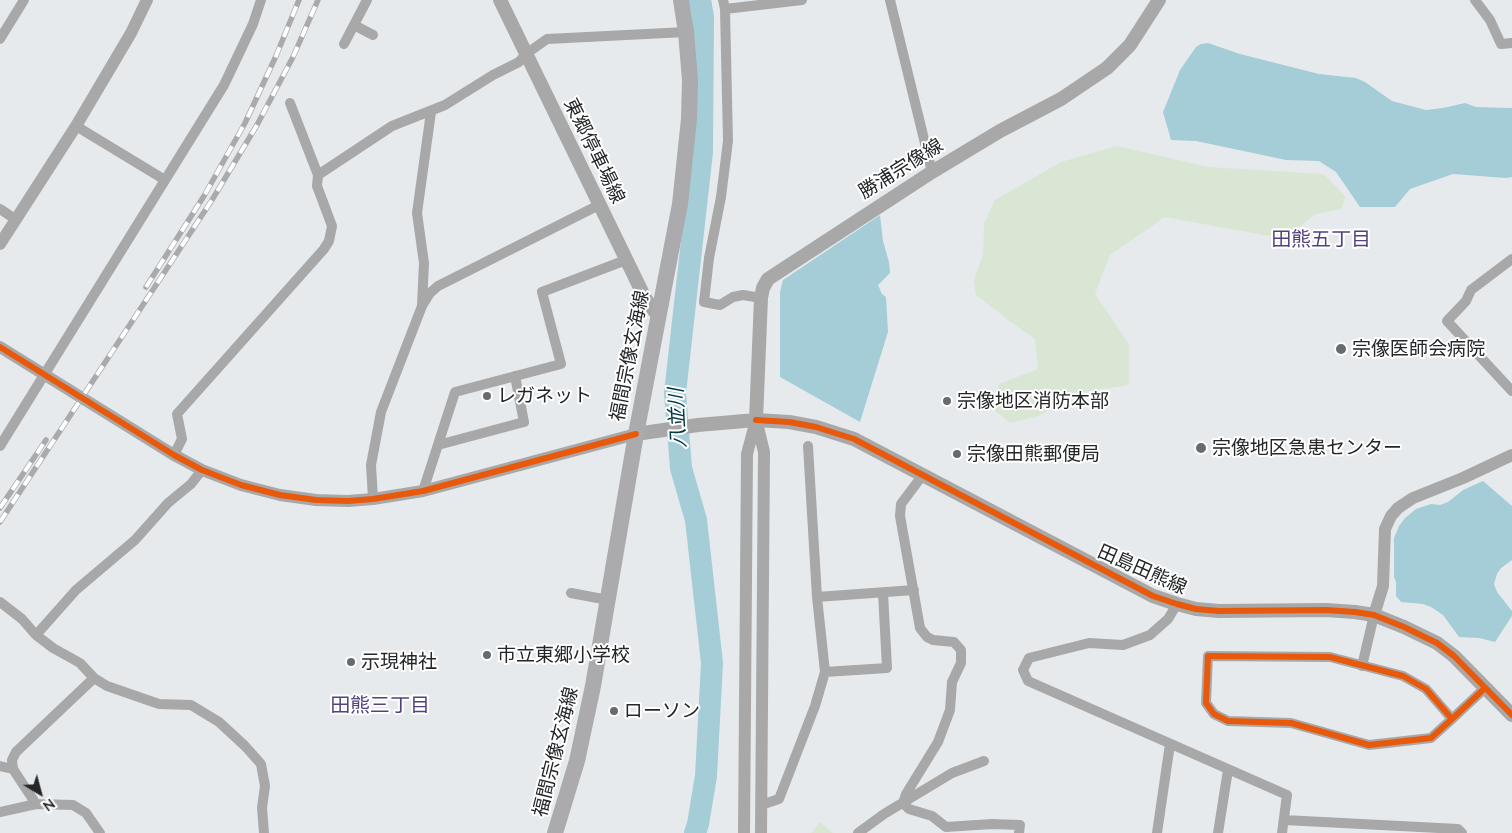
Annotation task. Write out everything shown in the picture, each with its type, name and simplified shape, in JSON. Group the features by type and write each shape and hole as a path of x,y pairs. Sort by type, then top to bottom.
{"main road":[{"name":"東郷停車場線","path":"500,0 626,260 645,298 658,316"},
{"name":"福間宗像玄海線","path":"556,833 578,761 594,686 636,434 680,204 688,141 690,80 681,0"},
{"name":"勝浦宗像線","path":"756,420 761,298 763,288 768,279 932,172 1000,131 1061,99 1107,68 1130,45 1158,0"},
{"name":"田島田熊線","path":"636,434 698,425 756,420 789,422 816,427 854,439 1154,596 1177,604 1196,609 1219,611 1326,610 1374,615 1404,627 1436,643 1454,656 1512,715"}],"street":[{"path":"0,39 24,0"},
{"path":"0,244 76,126 131,33 146,0"},
{"path":"0,446 48,376 224,85 253,24 261,0"},
{"path":"344,44 367,0"},
{"path":"761,298 743,295 733,296 720,305 704,302 708,258 721,197 728,141 724,5 802,0"},
{"path":"890,0 932,172"},
{"path":"1475,0 1490,20 1502,44 1512,43"},
{"path":"354,25 374,35"},
{"path":"318,175 392,126 445,105 493,75 519,62 526,54 547,39 686,32"},
{"path":"174,455 182,439 177,414 329,241 332,226 317,186 318,175 290,103"},
{"path":"422,306 424,263 417,213 430,112"},
{"path":"76,126 165,180"},
{"path":"373,499 371,465 381,412 422,306 430,293 438,286 599,205"},
{"path":"0,209 15,219"},
{"path":"1512,259 1471,290 1466,300 1447,321 1512,391"},
{"path":"423,491 455,392 561,364 542,292 626,260"},
{"path":"0,347 174,455 202,470 241,485 280,495 316,500 348,501 373,499 423,491 636,434"},
{"path":"438,445 524,422 515,376"},
{"path":"756,420 764,452 761,833"},
{"path":"744,833 747,454 756,420"},
{"path":"761,805 778,799 815,706 825,672 817,597 808,446"},
{"path":"1362,666 1383,586 1385,529 1395,512 1413,498 1463,478 1512,455"},
{"path":"36,635 76,590 135,540 168,502 191,484 202,470"},
{"path":"903,803 906,794 938,742 950,710 952,682 960,663 961,650 954,642 933,640 927,637 920,628 900,516 901,504 922,476"},
{"path":"817,597 914,590"},
{"path":"571,593 608,600"},
{"path":"825,672 886,668 883,593"},
{"path":"0,602 22,619 36,635 80,663 94,678 108,686 159,704 191,705 219,722 261,764 265,786 262,808 264,833"},
{"path":"1177,604 1168,618 1150,635 1123,645 1089,643 1029,658 1023,670 1028,681 1287,795 1282,833"},
{"path":"1452,719 1426,689 1403,676 1330,658 1208,656 1206,703 1214,714 1228,722 1291,723 1369,745 1431,738 1452,719 1485,688"},
{"path":"36,804 13,769 12,760 16,752 94,678"},
{"path":"1157,833 1170,744"},
{"path":"858,833 871,822 952,773 984,761"},
{"path":"0,766 13,769"},
{"path":"1218,833 1228,770"},
{"path":"903,803 909,809 932,816 946,827 992,824 1020,825 1019,833"},
{"path":"0,812 36,804 73,805 86,813 100,833"},
{"path":"1284,820 1458,829 1462,833"}],"green space":[{"path":"1117,146 1208,167 1324,174 1346,197 1341,209 1316,214 1286,236 1263,235 1165,217 1110,255 1095,294 1129,344 1129,385 1077,393 1039,416 1010,423 994,410 999,384 1038,369 1035,339 976,295 974,280 983,254 984,224 995,200 1061,162"},
{"path":"820,822 833,833 811,833"}],"water":[{"path":"1208,43 1240,54 1319,74 1356,78 1392,101 1426,110 1465,103 1476,107 1512,108 1512,177 1453,174 1410,189 1395,207 1360,207 1336,172 1319,161 1286,160 1196,141 1171,140 1163,112 1180,70 1196,47"},
{"path":"880,215 890,273 878,285 882,294 886,297 888,332 860,422 780,377 780,292 783,280"},
{"path":"1483,481 1512,506 1512,560 1501,568 1494,584 1497,592 1512,611 1512,616 1495,642 1479,638 1459,637 1443,615 1431,607 1423,604 1401,602 1396,596 1394,577 1394,538 1405,518 1416,509 1431,504 1440,505 1448,502 1463,490"}],"waterway":[{"name":"八並川","path":"695,833 706,776 712,663 696,520 681,468 675,393 702,152 703,17 700,0"}],"railway":[{"path":"146,287 204,196 245,123 299,0"},
{"path":"0,522 212,200 257,125 293,57 318,0"},
{"path":"0,508 46,440"}],"cycle path":[{"path":"0,347 174,455 202,470 241,485 280,495 316,500 348,501 373,499 423,491 636,434"},
{"path":"756,420 789,422 816,427 854,439 1153,596 1177,604 1196,609 1219,611 1326,610 1374,615 1437,643 1454,656 1512,715"},
{"path":"1452,719 1426,689 1403,676 1330,657 1208,656 1206,703 1214,714 1228,721 1291,723 1369,745 1431,738 1452,719 1485,688"}],"place":[{"name":"宗像医師会病院","path":"1341,349"},
{"name":"レガネット","path":"487,396"},
{"name":"宗像地区消防本部","path":"947,401"},
{"name":"宗像地区急患センター","path":"1201,448"},
{"name":"宗像田熊郵便局","path":"957,454"},
{"name":"市立東郷小学校","path":"487,655"},
{"name":"示現神社","path":"351,662"},
{"name":"ローソン","path":"614,711"}],"district":[{"name":"田熊五丁目","path":"1321,240"},
{"name":"田熊三丁目","path":"380,706"}]}
